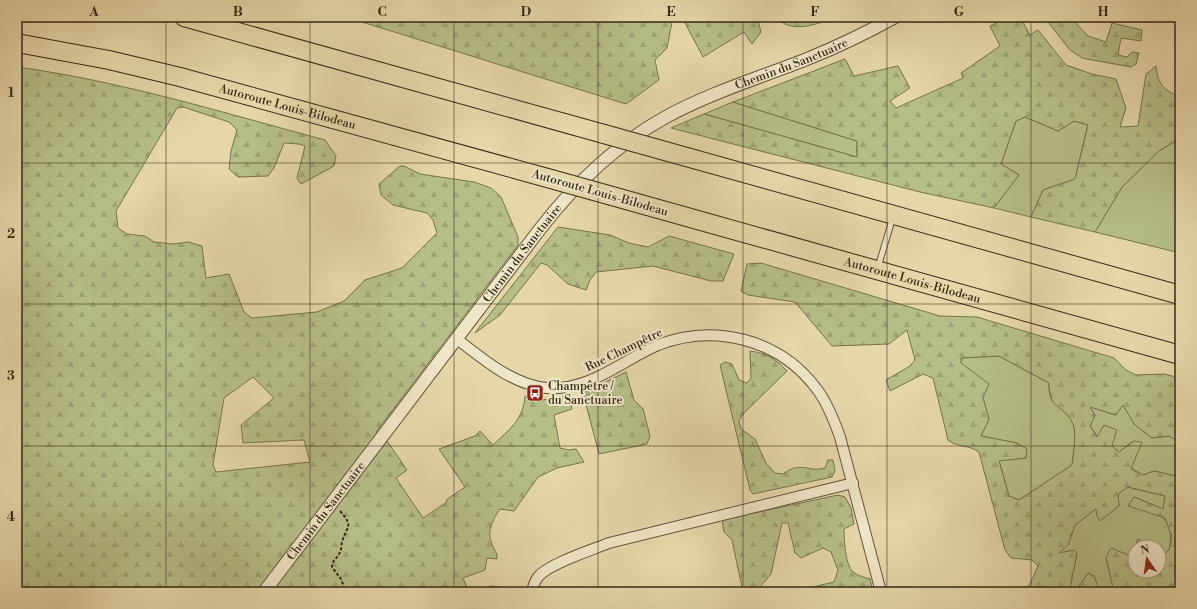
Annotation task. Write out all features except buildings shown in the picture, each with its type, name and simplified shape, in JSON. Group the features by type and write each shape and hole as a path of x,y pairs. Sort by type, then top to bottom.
{"highway":[{"path":"184,17 1180,295"},
{"name":"Autoroute Louis-Bilodeau","path":"17,43 98,58 180,77 1180,355"}],"street":[{"name":"Chemin du Sanctuaire","path":"264,592 559,206 591,171 621,146 653,124 691,105 820,54 895,17"},
{"name":"Rue Champêtre","path":"457,339 514,378 528,384 548,388 569,387 589,382 646,351 687,337 702,335 731,336 759,344 772,350 797,367 816,388 836,426 853,483 881,592"},
{"path":"532,592 538,577 544,572 587,551 609,543 853,483"}],"lane":[{"path":"877,270 894,215"}],"path":[{"path":"332,502 343,515 348,524 340,552 332,563 332,567 341,579 346,592"}],"green space":[{"path":"346,17 673,17 667,48 655,60 659,80 626,104"},
{"path":"682,17 757,17 761,32 752,44 744,32 703,57"},
{"path":"776,17 834,17 820,23 796,27 782,22"},
{"path":"998,17 1020,17 1030,35 1038,30 1066,65 1092,74 1116,79 1126,108 1120,127 1138,126 1146,74 1156,66 1158,77 1162,86 1169,92 1180,97 1180,138 1159,151 1122,187 1095,232 1031,217 1043,190 1075,179 1088,125 1074,121 1058,131 1025,117 1016,121 1001,164 1019,175 994,208 920,192 671,128 704,114 857,157 857,141 733,102 845,59 854,76 898,66 910,88 890,101 896,108 963,78 961,73 1000,46 990,26 1000,21"},
{"path":"1044,17 1070,17 1088,36 1106,42 1112,23 1142,30 1141,41 1121,38 1118,55 1127,57 1132,52 1139,53 1136,64 1131,67 1082,58 1070,50"},
{"path":"17,67 56,73 134,89 325,140 336,156 334,166 301,184 297,178 305,146 299,144 284,143 274,168 268,176 238,177 229,169 231,151 237,130 229,122 183,107 177,108 116,211 118,228 127,234 145,236 154,242 173,244 188,242 202,246 206,278 229,274 244,312 252,318 317,312 344,301 365,280 402,268 437,233 433,220 427,213 393,205 381,195 379,184 400,166 404,166 420,174 474,182 491,188 501,197 518,237 518,245 376,432 387,441 407,470 396,478 423,518 447,502 446,500 465,487 439,449 475,436 480,431 493,445 515,424 522,412 525,396 541,400 569,396 572,409 554,415 560,448 569,450 576,449 584,462 557,468 538,477 514,511 500,509 490,530 490,539 497,555 497,559 487,558 485,570 463,578 469,592 17,592","holes":["253,377 274,398 241,425 243,443 304,440 310,462 216,472 213,465 224,398"]},
{"path":"733,102 857,141 857,157 704,114"},
{"path":"1025,117 1058,131 1074,121 1088,124 1075,179 1043,190 1031,217 994,208 1019,175 1001,164 1016,121"},
{"path":"1180,138 1180,253 1095,232 1122,187 1159,151"},
{"path":"558,227 610,235 629,243 648,247 669,236 734,254 723,281 711,281 653,266 596,272 590,280 586,290 568,284 547,265 541,263 500,315 475,333"},
{"path":"761,263 940,316 977,317 1114,358 1126,370 1136,375 1164,374 1180,378 1180,442 1169,436 1152,438 1134,424 1123,405 1116,415 1090,407 1095,415 1090,426 1097,437 1104,425 1117,430 1112,446 1119,452 1134,441 1142,442 1131,469 1143,475 1154,471 1180,477 1180,592 1114,592 1106,557 1111,548 1127,554 1127,579 1167,579 1167,552 1169,550 1172,537 1165,518 1128,506 1134,497 1163,509 1165,496 1128,487 1118,494 1119,506 1100,521 1097,516 1096,509 1075,525 1068,545 1059,553 1074,550 1077,554 1069,592 1014,592 1014,589 1029,586 1038,566 1032,560 1011,558 1005,550 979,452 955,444 948,440 933,378 923,374 890,391 886,380 910,366 915,360 907,330 889,344 832,346 795,302 748,295 741,291 747,264","holes":["999,356 1049,383 1051,399 1069,417 1073,424 1075,433 1072,465 1019,500 1009,496 999,461 1026,458 1027,449 1017,443 981,436 989,419 983,398 989,384 961,363 961,358"]},
{"path":"750,351 761,353 770,357 787,371 743,414 739,421 741,429 755,439 766,463 775,473 783,474 800,467 814,469 825,468 828,460 833,460 835,471 832,477 753,494 750,490 720,365 725,362 732,364 739,380 747,383 751,378"},
{"path":"999,356 1049,383 1051,398 1069,418 1073,424 1075,433 1072,465 1019,500 1009,496 999,460 1026,458 1017,443 981,436 989,419 983,398 961,363 961,358"},
{"path":"626,372 634,400 643,409 650,436 647,444 599,454 583,393"},
{"path":"1123,405 1134,424 1152,438 1169,436 1180,442 1180,477 1154,471 1143,475 1131,468 1133,441 1119,452 1098,437 1090,426 1095,415 1089,406 1115,415"},
{"path":"1127,487 1165,496 1163,509 1134,497 1157,512 1167,523 1170,530 1169,550 1167,552 1167,539 1127,539 1127,556 1106,558 1114,592 1100,592 1094,576 1088,573 1075,592 1069,592 1077,554 1058,553 1068,545 1075,525 1097,508 1100,520 1119,506 1118,494"},
{"path":"838,495 845,497 851,508 854,524 844,529 848,564 853,572 870,579 873,592 792,592 834,582 838,570 831,552 823,548 801,558 795,553 788,523 782,523 771,574 756,592 743,592 732,540 724,532 722,520"},
{"path":"1088,573 1094,576 1100,592 1075,592"},
{"path":"490,586 500,587 510,592 475,592"}],"place":[{"name":"Champêtre / du Sanctuaire","path":"535,393"}]}
